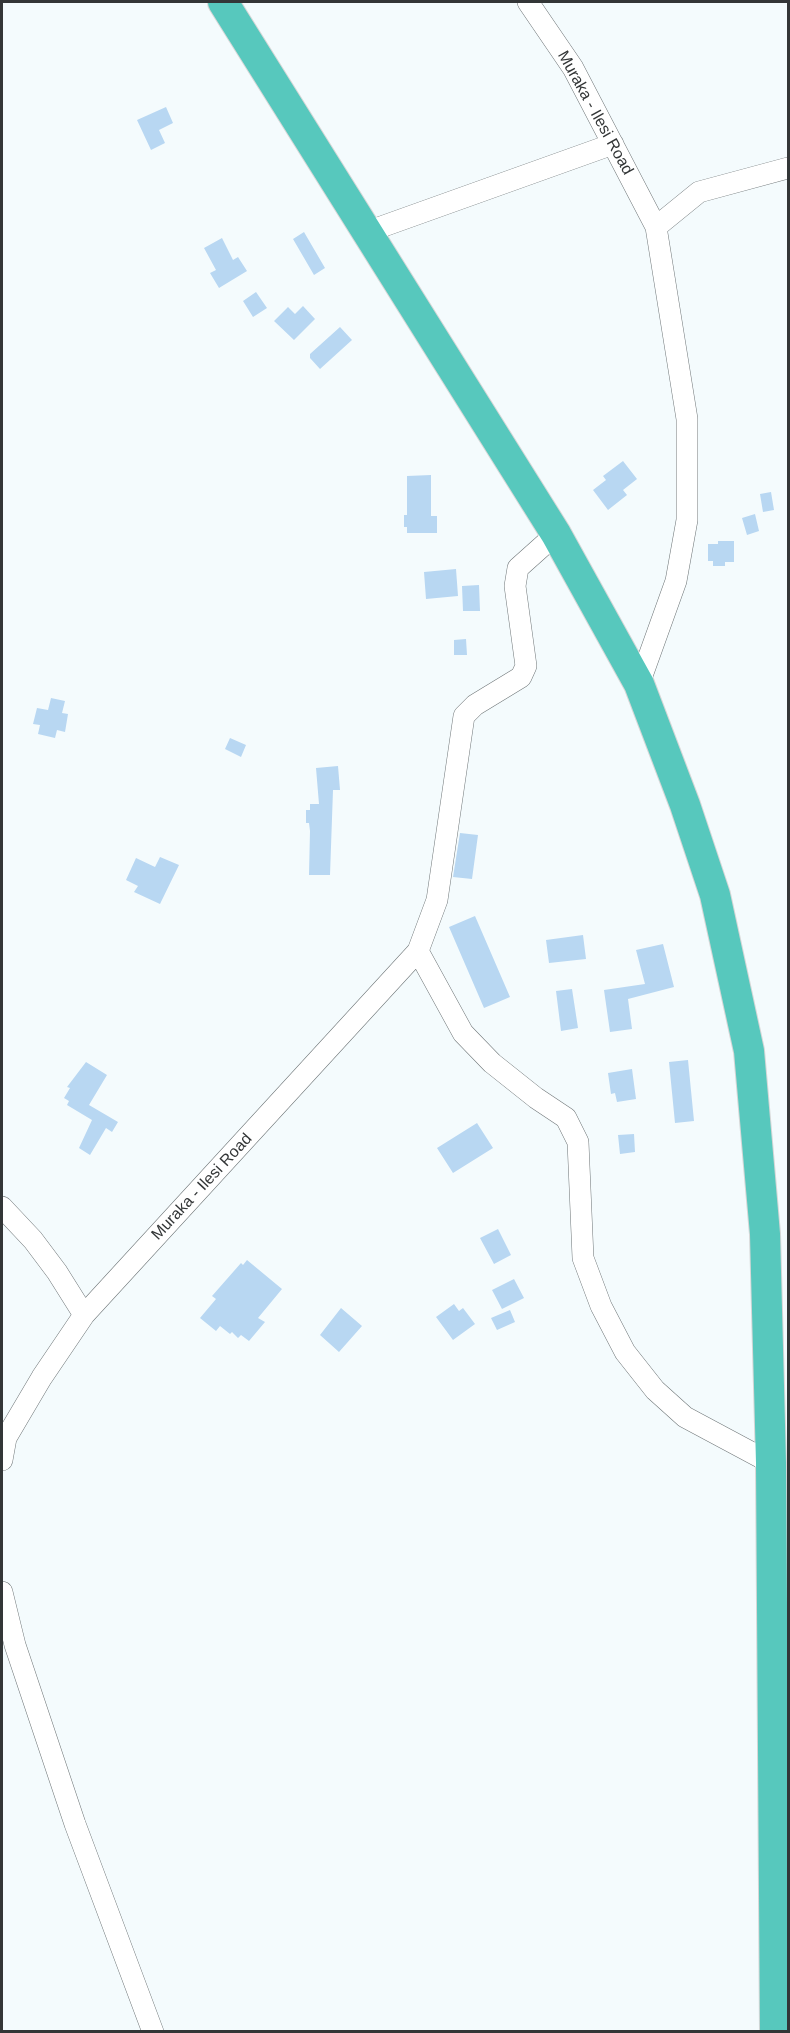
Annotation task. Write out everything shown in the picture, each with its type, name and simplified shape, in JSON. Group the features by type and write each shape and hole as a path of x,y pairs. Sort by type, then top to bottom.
{"highway":[{"path":"223,2 556,534 639,684 685,805 715,895 749,1052 765,1234 771,1463 780,1555 775,2031"}],"street":[{"name":"Muraka - Ilesi Road","path":"528,2 573,68 656,227 687,419 687,520 676,581 639,684"},
{"path":"367,232 613,144"},
{"path":"656,227 699,192 789,168"},
{"name":"Muraka - Ilesi Road","path":"4,1439 84,1315 418,951 437,900 464,716 475,705 521,677 526,666 515,586 518,568 556,534"},
{"path":"418,951 464,1033 492,1063 536,1098 566,1118 578,1142 583,1258 601,1306 625,1352 655,1390 685,1417 771,1463"},
{"path":"2,1207 33,1240 57,1272 84,1315"},
{"path":"2,1460 4,1439"},
{"path":"2,1592 15,1645 75,1824 153,2031"}],"building":[{"path":"166,107 173,123 159,130 165,143 151,150 137,120"},
{"path":"304,232 325,268 314,275 293,239"},
{"path":"222,238 233,260 238,257 247,271 219,288 210,273 216,270 204,248"},
{"path":"256,292 267,308 253,317 243,301"},
{"path":"303,306 315,319 294,340 274,321 288,307 295,314"},
{"path":"340,327 352,340 320,369 310,358 310,354"},
{"path":"623,461 637,479 623,490 627,495 608,510 593,490 606,480 603,476"},
{"path":"431,475 431,516 437,516 437,533 407,533 407,527 404,527 404,515 407,515 407,476"},
{"path":"771,492 774,510 763,512 760,494"},
{"path":"755,514 759,531 747,535 742,518"},
{"path":"718,541 734,541 734,562 725,562 725,566 713,566 713,561 708,561 708,544 718,544"},
{"path":"456,569 458,596 426,599 424,572"},
{"path":"479,585 480,611 463,611 462,586"},
{"path":"466,639 467,655 454,655 454,640"},
{"path":"51,698 65,701 62,713 68,714 65,732 57,730 55,738 38,734 40,725 33,724 37,708 48,710"},
{"path":"230,738 246,745 241,757 225,749"},
{"path":"338,766 340,790 333,790 330,875 309,875 310,831 309,823 306,823 306,810 310,810 310,804 319,804 316,768"},
{"path":"460,833 478,835 472,879 453,877"},
{"path":"160,857 179,865 160,904 134,892 138,886 126,880 136,858 155,867"},
{"path":"475,916 510,997 484,1008 449,927"},
{"path":"583,935 586,959 549,963 546,940"},
{"path":"663,944 674,987 628,999 632,1029 610,1032 604,990 645,984 636,950"},
{"path":"572,989 578,1028 561,1031 556,991"},
{"path":"688,1060 694,1121 675,1123 669,1062"},
{"path":"86,1062 107,1075 89,1105 118,1122 112,1132 106,1128 90,1155 79,1148 92,1120 67,1105 69,1101 64,1098 70,1088 67,1087"},
{"path":"632,1069 636,1099 617,1102 615,1093 611,1094 608,1073"},
{"path":"477,1123 493,1148 453,1173 437,1148"},
{"path":"634,1134 635,1152 620,1154 618,1135"},
{"path":"498,1229 511,1255 494,1264 480,1238"},
{"path":"247,1260 282,1289 258,1318 265,1322 249,1341 241,1335 238,1338 232,1332 230,1334 220,1326 216,1331 200,1318 216,1299 212,1296 241,1263 243,1265"},
{"path":"514,1279 524,1298 502,1309 492,1290"},
{"path":"454,1304 459,1311 463,1308 475,1324 453,1340 436,1317"},
{"path":"341,1308 362,1326 339,1352 320,1335"},
{"path":"510,1310 515,1322 497,1330 491,1318"}]}
